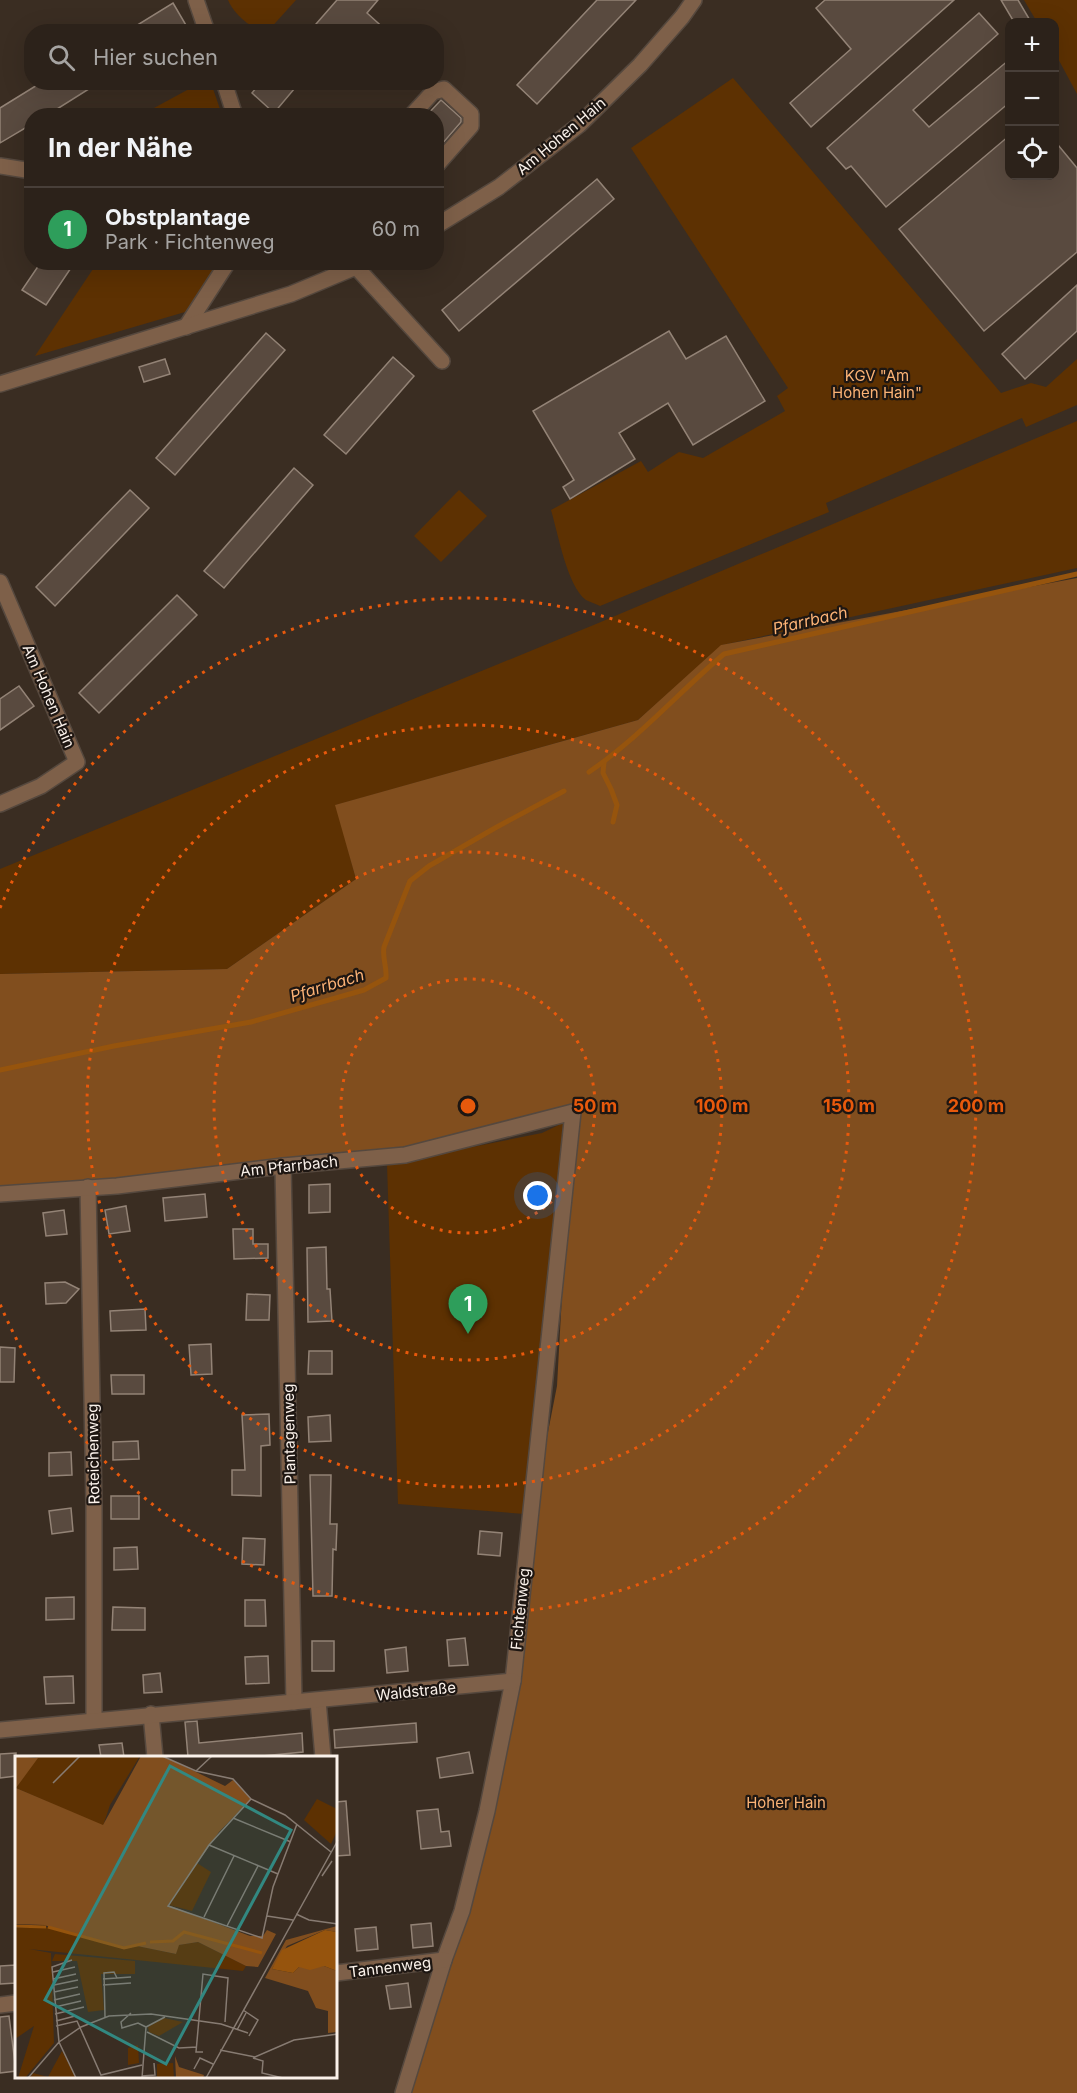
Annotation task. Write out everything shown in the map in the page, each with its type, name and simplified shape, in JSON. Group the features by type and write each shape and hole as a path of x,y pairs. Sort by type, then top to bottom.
{"street":[{"path":"196,0 204,24"},
{"name":"Am Hohen Hain","path":"444,221 499,187 579,125 640,64 694,0"},
{"path":"444,89 471,114 471,126 444,157"},
{"path":"227,90 232,108"},
{"path":"418,108 433,92 440,90"},
{"path":"0,166 24,170"},
{"path":"186,327 223,270"},
{"path":"0,384 291,294 351,270"},
{"path":"367,270 442,360"},
{"name":"Am Hohen Hain","path":"0,582 77,762 41,786 0,804"},
{"name":"Am Pfarrbach","path":"0,1194 117,1186 284,1166 405,1155 573,1112"},
{"name":"Fichtenweg","path":"404,2093 444,1960 462,1911 484,1822 513,1681 573,1112"},
{"name":"Plantagenweg","path":"284,1166 294,1702"},
{"name":"Roteichenweg","path":"88,1187 94,1505 94,1720"},
{"name":"Waldstraße","path":"0,1730 513,1681"},
{"path":"318,1701 323,1756"},
{"path":"151,1714 155,1756"},
{"name":"Tannenweg","path":"338,1973 444,1960"},
{"path":"0,2005 15,2003"}],"green space":[{"path":"228,0 296,0 274,24 248,24 234,10"},
{"path":"1024,0 1077,0 1077,94 1059,60 1059,18 1035,18"},
{"name":"KGV \"Am Hohen Hain\"","path":"733,78 1001,393 1031,383 1046,387 1077,359 1077,405 1026,427 1022,418 826,503 829,512 600,606 586,600 579,593 568,571 551,510 641,461 648,472 679,452 703,458 785,411 777,396 788,388 631,148"},
{"path":"187,90 213,90 220,108 154,108"},
{"path":"92,270 215,270 185,312 35,356"},
{"path":"1077,421 1077,568 722,645 638,720 336,805 356,879 227,969 0,974 0,869 596,624"},
{"path":"459,490 487,516 441,562 414,536"},
{"name":"Hoher Hain","path":"1077,578 1077,2093 408,2093 487,1811 531,1519 557,1386 572,1113 405,1155 0,1194 0,974 227,969 356,879 335,805 638,720 721,645"},
{"path":"567,1121 525,1514 398,1504 387,1164 542,1133"}],"building":[{"path":"337,0 378,0 367,13 379,24 316,24"},
{"path":"597,0 636,0 537,104 517,85"},
{"path":"825,0 954,0 811,127 790,103 851,49 816,8"},
{"path":"1001,0 1018,0 1029,18 1012,18"},
{"path":"173,3 185,24 139,24"},
{"path":"979,13 998,34 913,110 929,127 1005,63 1005,106 886,207 851,166 846,169 827,148"},
{"path":"29,90 87,90 59,108 24,108 24,129 0,143 0,108"},
{"path":"254,90 293,90 278,108 268,108 252,93"},
{"path":"441,100 461,118 461,122 444,142 444,108 434,108"},
{"path":"1005,139 1005,180 1059,180 1059,146 1077,168 1077,252 984,331 899,229"},
{"path":"597,179 614,199 459,331 442,310"},
{"path":"36,270 70,270 46,305 22,290"},
{"path":"1077,285 1077,331 1025,379 1002,354"},
{"path":"669,331 686,359 726,336 765,401 693,445 668,403 619,433 635,459 570,499 563,487 574,480 533,411"},
{"path":"266,333 285,350 175,475 156,458"},
{"path":"393,357 414,376 346,454 324,435"},
{"path":"165,359 170,374 144,382 139,367"},
{"path":"294,468 313,485 224,588 204,571"},
{"path":"130,490 149,508 55,606 36,587"},
{"path":"177,595 197,615 99,713 79,693"},
{"path":"19,686 34,706 0,730 0,699"},
{"path":"330,1184 330,1212 309,1213 309,1185"},
{"path":"205,1194 207,1217 165,1221 163,1198"},
{"path":"126,1206 130,1231 109,1234 105,1210"},
{"path":"64,1210 67,1234 46,1236 43,1213"},
{"path":"233,1229 253,1229 253,1244 268,1244 268,1258 234,1259"},
{"path":"326,1247 327,1289 330,1289 332,1321 308,1322 307,1248"},
{"path":"65,1282 79,1289 66,1303 46,1304 45,1283"},
{"path":"247,1294 270,1295 269,1320 246,1320"},
{"path":"145,1309 146,1330 111,1331 110,1311"},
{"path":"211,1344 212,1374 191,1375 189,1345"},
{"path":"0,1347 15,1348 14,1382 0,1382"},
{"path":"309,1351 332,1351 332,1374 308,1374"},
{"path":"111,1375 144,1375 144,1394 112,1394"},
{"path":"269,1414 270,1445 261,1446 261,1496 232,1495 232,1470 245,1470 242,1415"},
{"path":"330,1415 331,1441 309,1442 308,1417"},
{"path":"138,1441 139,1459 113,1460 113,1442"},
{"path":"71,1452 72,1475 49,1476 49,1453"},
{"path":"310,1475 331,1475 330,1524 337,1524 336,1550 333,1549 332,1596 313,1596"},
{"path":"111,1496 139,1496 139,1519 111,1519"},
{"path":"71,1508 73,1531 52,1534 49,1511"},
{"path":"480,1531 502,1533 500,1556 478,1554"},
{"path":"243,1538 265,1539 264,1565 242,1564"},
{"path":"137,1547 138,1569 114,1570 114,1548"},
{"path":"74,1597 74,1619 46,1620 46,1598"},
{"path":"245,1600 265,1600 266,1626 245,1626"},
{"path":"113,1607 145,1608 145,1630 112,1630"},
{"path":"465,1638 468,1665 449,1666 447,1640"},
{"path":"312,1641 334,1641 334,1671 312,1671"},
{"path":"406,1647 408,1671 387,1673 385,1650"},
{"path":"268,1656 269,1683 246,1684 245,1657"},
{"path":"160,1673 162,1692 144,1693 143,1675"},
{"path":"73,1676 74,1703 46,1704 44,1677"},
{"path":"197,1721 199,1743 302,1733 303,1752 261,1756 188,1756 185,1722"},
{"path":"416,1723 417,1742 335,1748 334,1730"},
{"path":"122,1743 124,1756 101,1756 99,1745"},
{"path":"469,1752 473,1773 440,1778 437,1758"},
{"path":"16,1753 15,1776 0,1778 0,1754"},
{"path":"346,1801 350,1855 338,1856 338,1802"},
{"path":"438,1809 441,1832 449,1831 451,1846 421,1849 417,1811"},
{"path":"431,1923 433,1946 413,1948 411,1925"},
{"path":"376,1927 378,1949 357,1951 355,1929"},
{"path":"15,1965 15,1983 0,1984 0,1966"},
{"path":"408,1983 411,2007 390,2009 386,1986"},
{"path":"9,2016 15,2071 0,2073 0,2017"}],"waterway":[{"name":"Pfarrbach","path":"589,772 642,730 724,654 1077,574"},
{"path":"604,762 603,773 617,805 613,822"},
{"name":"Pfarrbach","path":"0,1070 114,1046 251,1022 364,990 386,978 384,947 410,881 429,866 564,791"}],"place":[{"name":"Obstplantage","path":"468,1334"}]}
